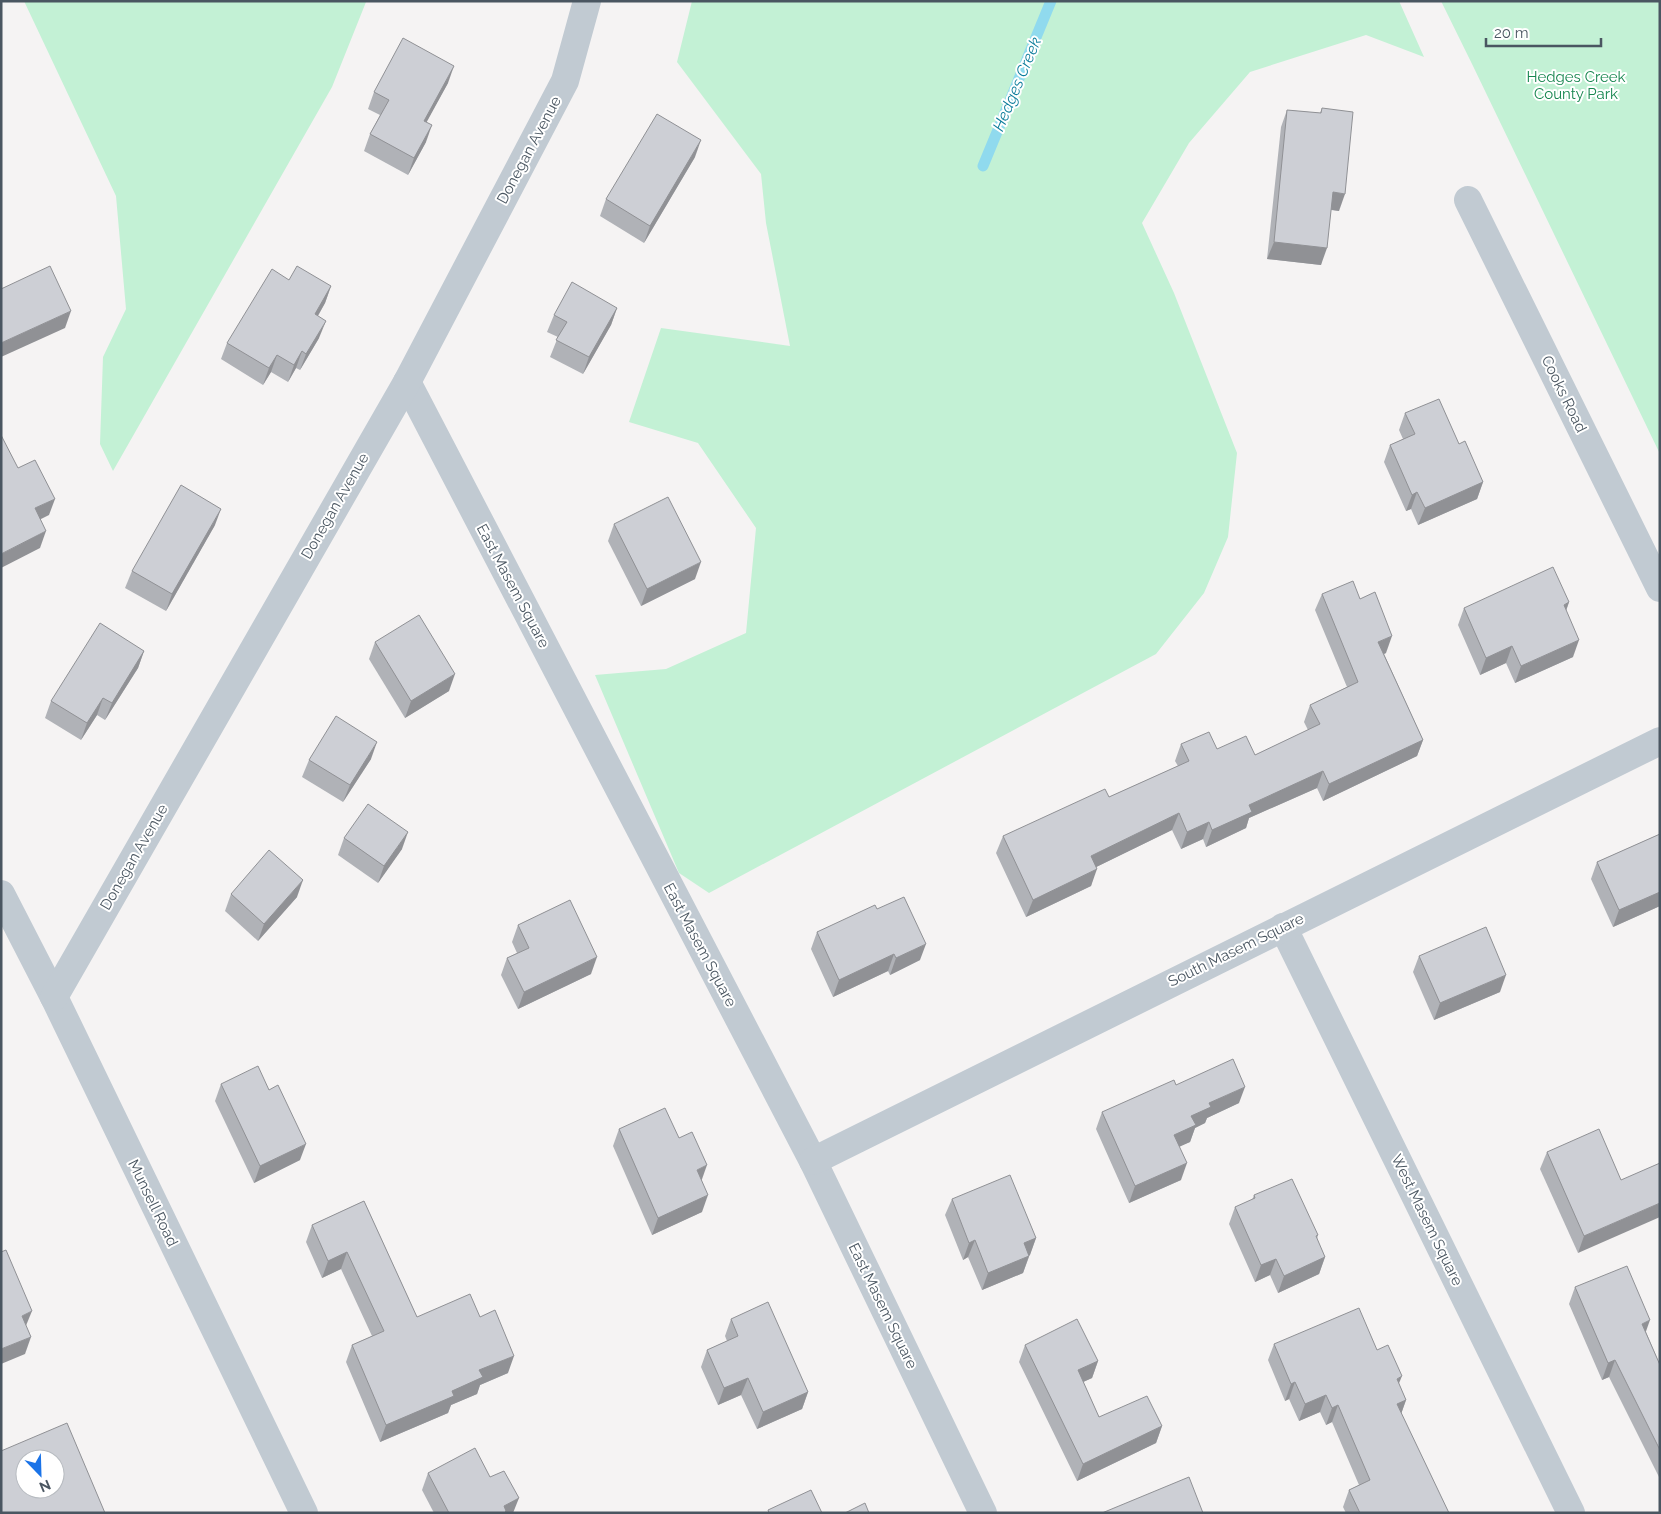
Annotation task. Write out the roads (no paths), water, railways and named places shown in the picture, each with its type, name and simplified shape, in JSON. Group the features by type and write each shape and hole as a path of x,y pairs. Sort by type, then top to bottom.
{"street":[{"name":"Donegan Avenue","path":"54,997 406,382 565,81 587,1"},
{"name":"Cooks Road","path":"1468,200 1660,588"},
{"name":"East Masem Square","path":"406,382 813,1161 983,1513"},
{"name":"South Masem Square","path":"813,1161 1660,741"},
{"name":"Munsell Road","path":"1,894 54,997 304,1513"},
{"name":"West Masem Square","path":"1283,927 1571,1513"}],"waterway":[{"name":"Hedges Creek","path":"983,166 1051,1"}],"park label":[{"name":"Hedges Creek County Park","path":"1576,86"}]}
